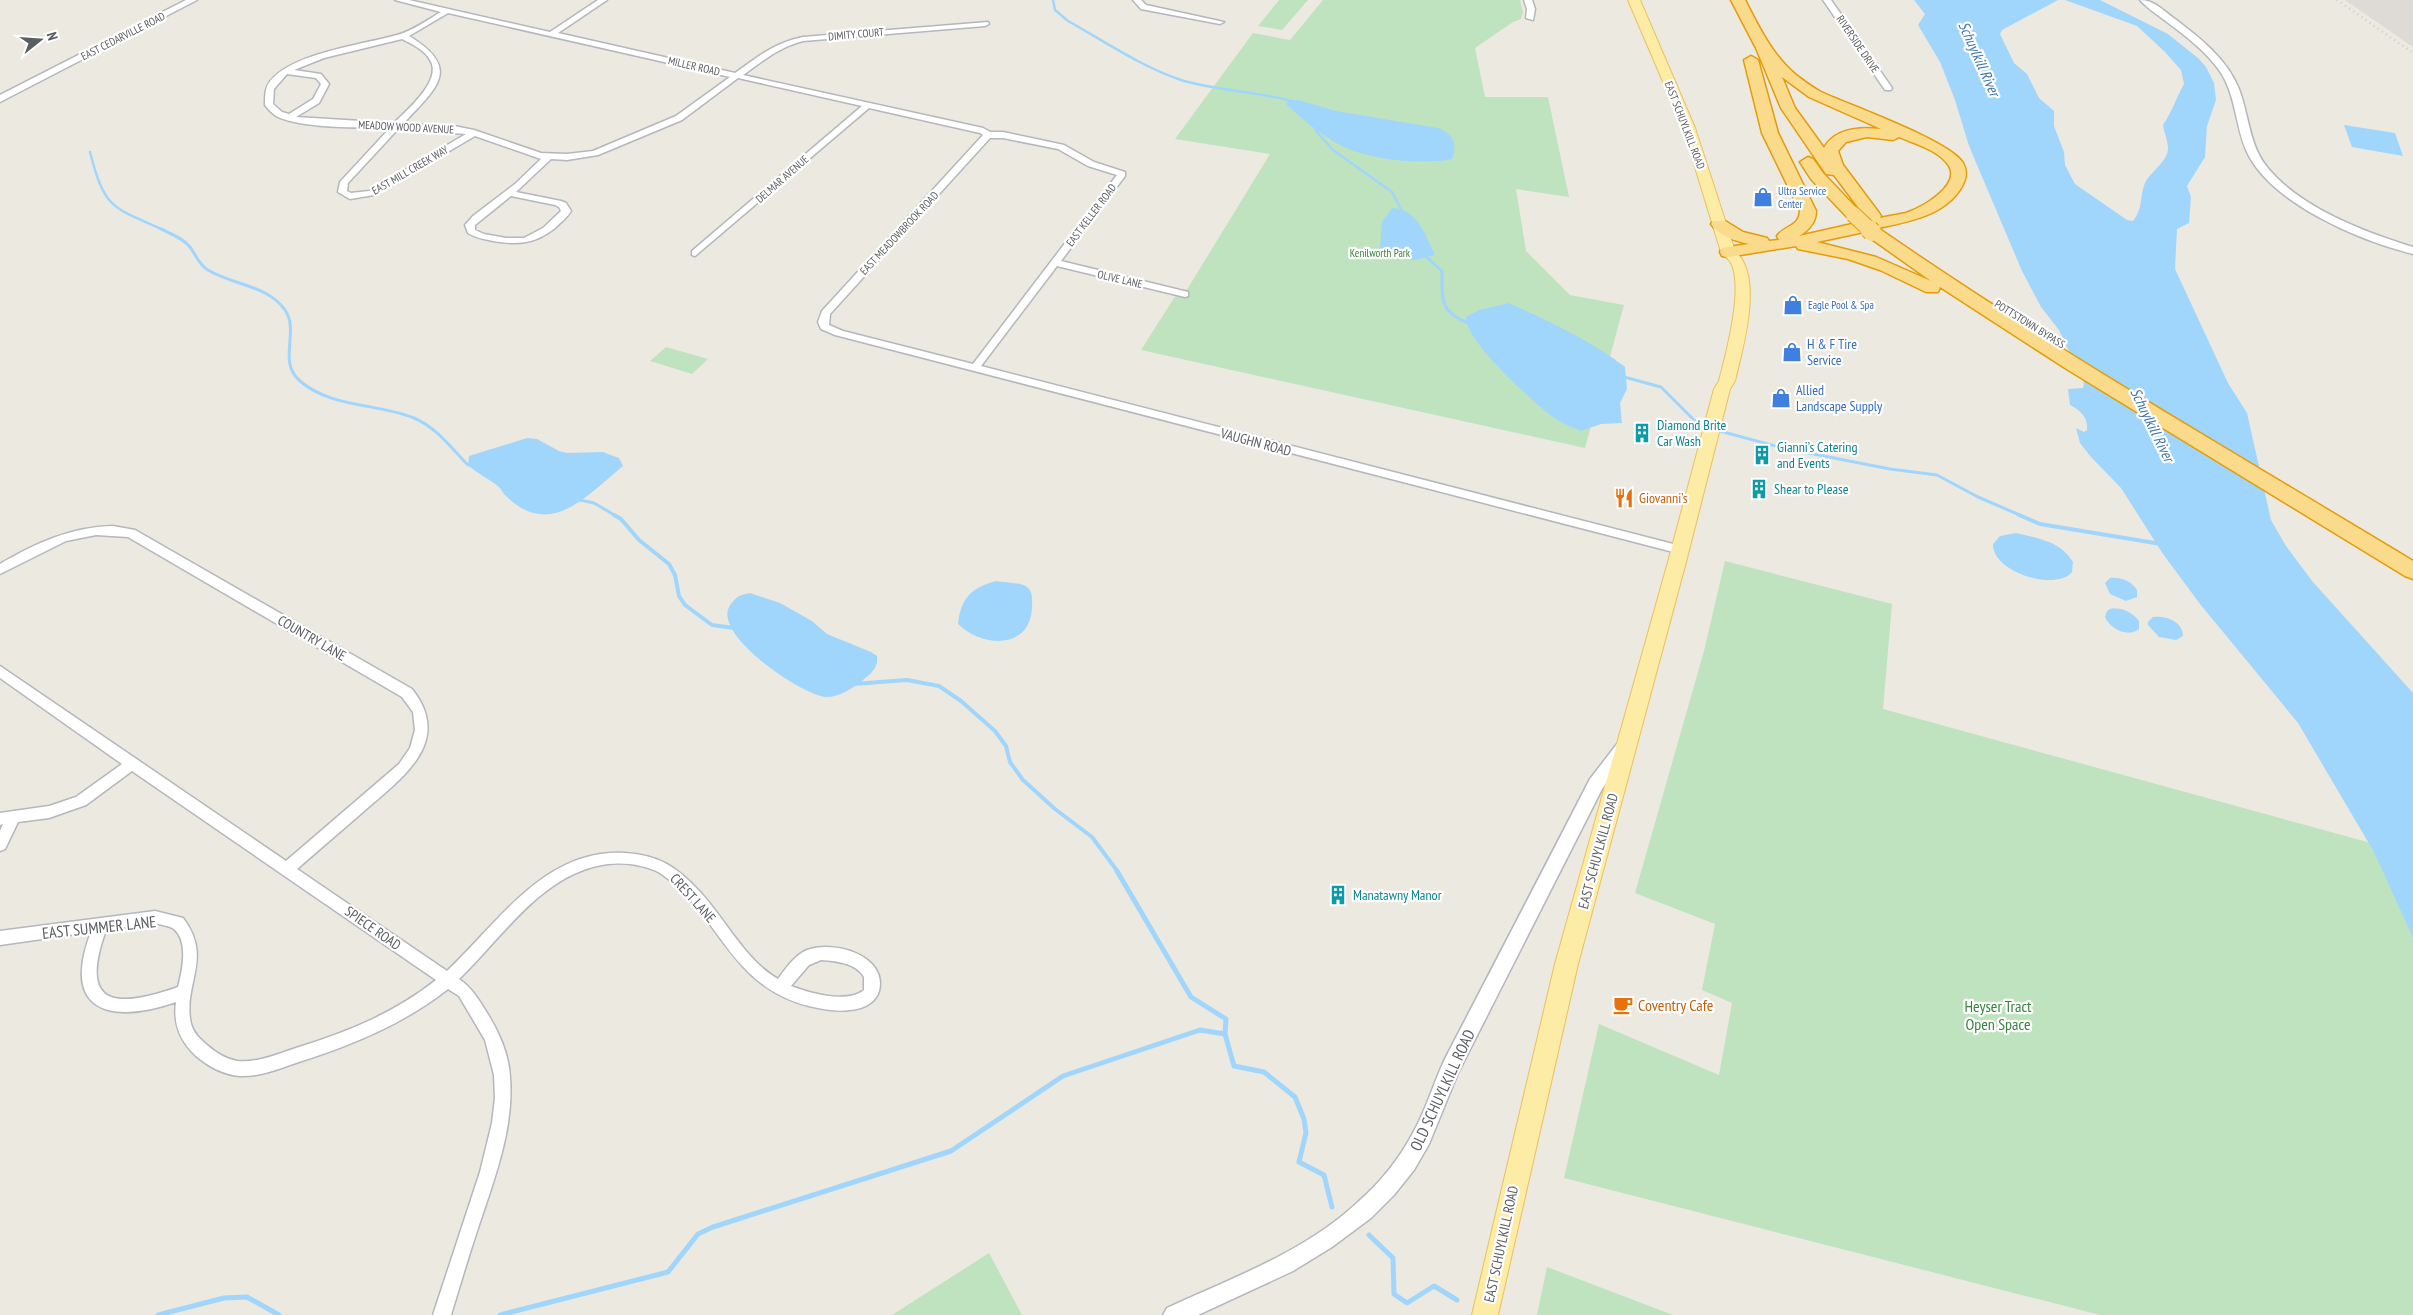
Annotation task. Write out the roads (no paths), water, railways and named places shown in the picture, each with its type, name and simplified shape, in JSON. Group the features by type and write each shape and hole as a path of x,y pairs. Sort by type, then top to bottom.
{"highway":[{"path":"1723,0 1731,17"},
{"name":"POTTSTOWN BYPASS","path":"1738,0 1763,48 1788,108 1828,167 1878,226 1935,278 2012,325 2413,556"},
{"name":"POTTSTOWN BYPASS","path":"1743,43 1804,156 1817,176 1853,214 1878,226"},
{"path":"1728,252 1920,213 1936,205 1950,192 1958,180 1959,172 1952,160 1933,145 1839,106 1808,90 1790,76 1763,48"},
{"path":"1752,60 1770,133 1808,211 1808,219 1803,226 1784,240"},
{"path":"1728,252 1761,242 1784,240 1796,236 1892,216 1918,208 1934,198 1948,183 1950,172 1946,161 1927,146 1896,136 1862,134 1838,140 1831,147 1831,159 1878,226"},
{"path":"1719,224 1737,236 1761,242"},
{"path":"1784,240 1838,251 1886,266 2012,325 2081,371 2413,571"}],"main road":[{"name":"EAST SCHUYLKILL ROAD","path":"1485,1315 1521,1150 1597,850 1681,550 1722,389 1720,379 1726,350 1730,306 1726,261 1728,252 1689,128 1634,0"}],"street":[{"name":"EAST CEDARVILLE ROAD","path":"0,99 194,0"},
{"name":"MILLER ROAD","path":"398,0 983,131 988,135"},
{"path":"552,34 603,0"},
{"path":"1138,0 1144,7 1220,22"},
{"path":"1528,0 1531,9 1530,18"},
{"name":"RIVERSIDE DRIVE","path":"1827,0 1888,88"},
{"path":"2144,0 2199,42 2224,70 2233,88 2246,139 2253,154 2278,183 2320,212 2345,225 2370,237 2413,251"},
{"path":"287,72 318,76 325,84 323,94 316,102 288,118 272,108 268,98 274,83 287,72 316,57 331,52 403,36 447,11"},
{"name":"DIMITY COURT","path":"738,76 772,50 795,40 985,24"},
{"path":"398,125 429,91 437,73 437,64 432,54 403,36"},
{"name":"MEADOW WOOD AVENUE","path":"288,118 308,122 448,128 474,133 526,153 548,157 587,155 610,149 679,118 738,76"},
{"name":"DELMAR AVENUE","path":"695,253 868,105"},
{"name":"EAST MILL CREEK WAY","path":"398,125 344,182 342,192 344,195 357,196 371,193 474,133"},
{"name":"EAST KELLER ROAD","path":"975,368 1122,174 1091,164 1061,148 1003,135 988,135"},
{"name":"EAST MEADOWBROOK ROAD","path":"832,332 823,322 825,312 988,135"},
{"path":"510,192 558,203 563,205 566,211 564,215 539,235 527,242 513,243 479,235 471,231 470,225 472,222 510,192 548,157"},
{"name":"OLIVE LANE","path":"1055,263 1185,294"},
{"name":"VAUGHN ROAD","path":"832,332 1681,550"},
{"name":"COUNTRY LANE","path":"0,570 40,546 73,534 106,530 131,533 407,693 416,702 421,712 421,737 404,768 287,869"},
{"name":"SPIECE ROAD","path":"0,671 132,764 464,991 488,1026 499,1055 502,1084 494,1154 442,1315"},
{"name":"OLD SCHUYLKILL ROAD","path":"1174,1315 1286,1264 1325,1240 1364,1211 1387,1188 1411,1157 1422,1137 1450,1068 1479,1015 1596,784 1627,744"},
{"path":"0,845 7,818 49,812 81,801 132,764"},
{"name":"CREST LANE","path":"448,980 538,887 568,868 595,860 620,857 646,860 670,871 697,899 760,976 780,989 826,1003 847,1004 866,998 872,991 872,979 868,969 856,960 822,953 809,956 780,989"},
{"name":"EAST SUMMER LANE","path":"0,938 155,917 178,923 187,936 190,955 182,1011 186,1033 198,1049 220,1063 234,1068 258,1066 342,1043 406,1011 448,980"},
{"path":"101,925 88,968 89,983 97,997 109,1004 128,1006 158,1001 184,992"}],"water":[{"name":"Schuylkill River","path":"1914,0 2058,0 2002,30 2000,34 2014,63 2027,74 2039,98 2054,111 2054,126 2064,152 2065,165 2075,184 2127,220 2133,221 2139,211 2146,181 2163,162 2167,153 2168,145 2163,125 2184,84 2181,70 2137,26 2065,0 2100,0 2168,34 2198,58 2206,67 2214,83 2216,100 2207,126 2205,157 2187,186 2191,197 2189,223 2177,229 2175,269 2228,383 2247,413 2271,520 2286,546 2313,582 2413,693 2413,938 2374,852 2298,723 2200,604 2163,554 2121,488 2080,443 2076,428 2084,432 2087,430 2086,421 2080,412 2070,405 2068,389 2083,388 2084,383 2059,330 2041,307 2022,271 1969,146 1955,100 1940,62 1918,25 1925,14"},
{"path":"1289,100 1298,100 1336,111 1438,128 1451,136 1454,144 1454,154 1452,159 1426,162 1381,158 1353,151 1312,127 1286,104"},
{"path":"2344,125 2395,133 2403,156 2352,147"},
{"path":"1392,208 1401,209 1408,213 1420,224 1435,255 1406,260 1393,257 1380,248 1382,222"},
{"path":"1509,303 1584,340 1625,367 1627,389 1620,403 1622,423 1601,424 1581,431 1574,428 1556,419 1544,410 1502,370 1476,340 1468,327 1466,317 1479,310"},
{"path":"527,438 537,439 559,451 567,453 603,452 619,458 623,466 582,500 568,508 553,513 538,514 522,509 505,495 500,488 468,465 469,456"},
{"path":"2016,533 2048,542 2062,549 2073,562 2072,572 2064,578 2053,580 2026,576 2013,570 1995,554 1993,544 2000,536"},
{"path":"2110,578 2118,578 2129,582 2137,590 2137,597 2126,601 2110,594 2105,583"},
{"path":"996,581 1024,585 1031,592 1032,601 1031,617 1026,628 1017,636 1006,640 994,641 981,638 958,624 962,607 969,595 980,587"},
{"path":"750,593 780,603 812,621 827,634 871,652 877,656 877,664 874,670 855,686 830,697 813,693 778,674 744,645 732,630 727,616 735,599"},
{"path":"2110,609 2123,610 2133,615 2139,621 2139,629 2130,633 2115,628 2105,617"},
{"path":"2153,617 2168,618 2177,623 2183,636 2176,640 2159,637 2148,625 2148,622"}],"waterway":[{"path":"1053,0 1055,10 1068,21 1166,75 1195,84 1291,101"},
{"path":"1313,123 1317,132 1333,150 1392,192 1403,213"},
{"path":"90,152 101,185 106,196 113,204 122,211 164,230"},
{"path":"161,229 184,241 200,263 208,270 259,290 278,302 285,310 289,319 290,365 293,373 300,381 312,390 340,401 400,413 414,418 437,433 468,465 473,465"},
{"path":"1423,254 1442,271 1442,289 1447,309 1459,319 1468,323"},
{"path":"1624,377 1661,387 1700,426 1709,428"},
{"path":"1716,430 1783,448 1890,469 1937,475 1978,497 2022,516"},
{"path":"575,499 594,503 616,516"},
{"path":"614,515 621,519 639,540 669,564 675,575 679,596 685,605 712,625 734,628"},
{"path":"2019,515 2040,524 2161,544"},
{"path":"853,684 907,680 939,686 961,701 995,731 1006,746 1010,762 1023,780 1055,809 1092,837 1118,872"},
{"path":"1117,871 1191,997 1226,1019 1225,1034"},
{"path":"500,1315 668,1272 698,1234 713,1227 951,1151 1063,1076 1200,1030 1225,1034"},
{"path":"1225,1034 1234,1066 1264,1072 1295,1097 1304,1119 1306,1133 1299,1162 1324,1175 1332,1207"},
{"path":"1369,1235 1393,1258 1394,1294 1407,1303 1434,1286 1457,1300"},
{"path":"158,1315 224,1298 247,1297 279,1315"}],"railway":[{"path":"2337,0 2413,53"}],"place":[{"name":"Ultra Service Center","path":"1763,197"},
{"name":"Eagle Pool & Spa","path":"1793,305"},
{"name":"H & F Tire Service","path":"1792,352"},
{"name":"Allied Landscape Supply","path":"1781,398"},
{"name":"Diamond Brite Car Wash","path":"1642,433"},
{"name":"Gianni’s Catering and Events","path":"1762,455"},
{"name":"Shear to Please","path":"1759,489"},
{"name":"Giovanni’s","path":"1624,498"},
{"name":"Manatawny Manor","path":"1338,895"},
{"name":"Coventry Cafe","path":"1623,1005"}],"park label":[{"name":"Kenilworth Park","path":"1380,253"},
{"name":"Heyser Tract Open Space","path":"1998,1015"}]}
